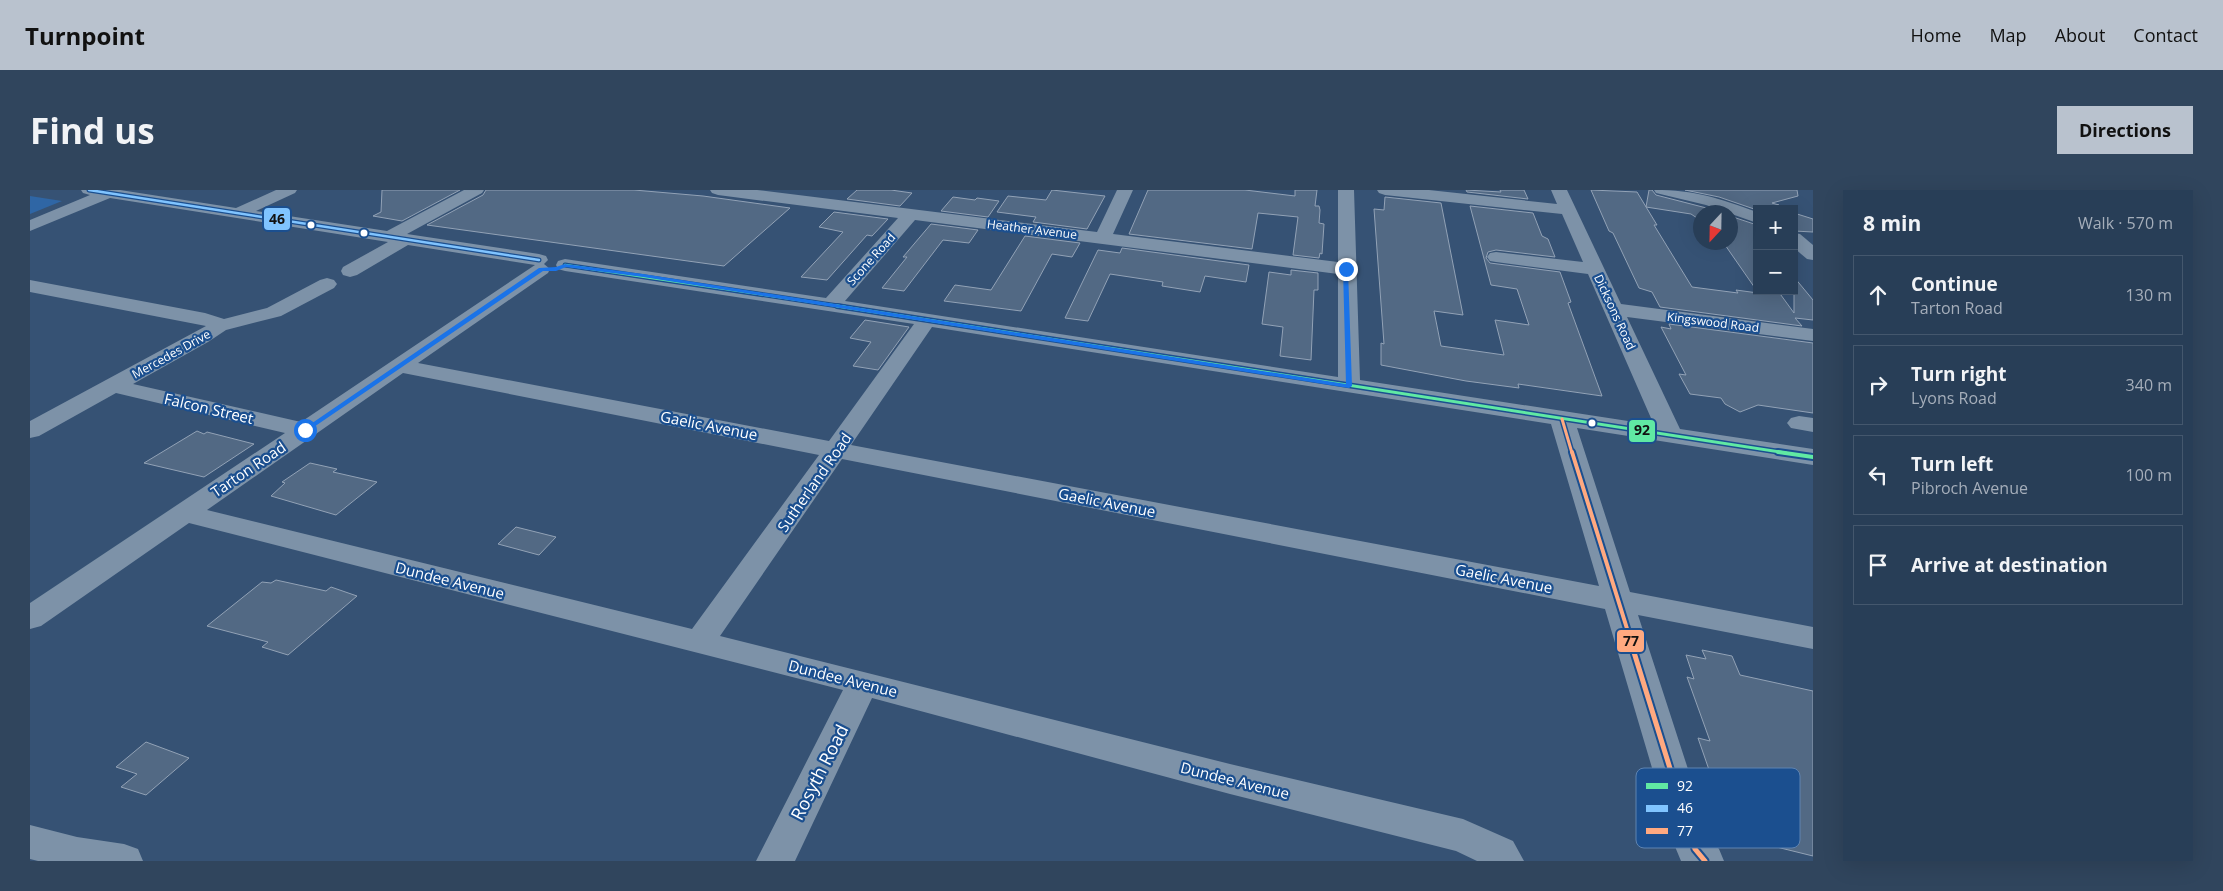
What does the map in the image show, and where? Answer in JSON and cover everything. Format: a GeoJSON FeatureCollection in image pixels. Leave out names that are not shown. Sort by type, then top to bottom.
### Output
{"type":"FeatureCollection","features":[{"type":"Feature","properties":{"kind":"street"},"geometry":{"type":"LineString","coordinates":[[89,190],[398,238],[556,269],[565,266],[831,305],[1813,457]]}},
{"type":"Feature","properties":{"kind":"street"},"geometry":{"type":"LineString","coordinates":[[238,213],[290,190]]}},
{"type":"Feature","properties":{"kind":"street"},"geometry":{"type":"LineString","coordinates":[[350,271],[398,238],[476,190]]}},
{"type":"Feature","properties":{"kind":"street","name":"Heather Avenue"},"geometry":{"type":"LineString","coordinates":[[718,190],[1346,269]]}},
{"type":"Feature","properties":{"kind":"street"},"geometry":{"type":"LineString","coordinates":[[1103,238],[1125,190]]}},
{"type":"Feature","properties":{"kind":"street"},"geometry":{"type":"LineString","coordinates":[[1346,190],[1349,386]]}},
{"type":"Feature","properties":{"kind":"street"},"geometry":{"type":"LineString","coordinates":[[1386,190],[1567,210]]}},
{"type":"Feature","properties":{"kind":"street","name":"Dicksons Road"},"geometry":{"type":"LineString","coordinates":[[1559,190],[1671,435]]}},
{"type":"Feature","properties":{"kind":"street"},"geometry":{"type":"LineString","coordinates":[[1662,190],[1710,201],[1753,217]]}},
{"type":"Feature","properties":{"kind":"street"},"geometry":{"type":"LineString","coordinates":[[30,226],[108,193]]}},
{"type":"Feature","properties":{"kind":"street","name":"Scone Road"},"geometry":{"type":"LineString","coordinates":[[831,305],[911,214]]}},
{"type":"Feature","properties":{"kind":"street"},"geometry":{"type":"LineString","coordinates":[[1798,242],[1813,255]]}},
{"type":"Feature","properties":{"kind":"street"},"geometry":{"type":"LineString","coordinates":[[1496,257],[1594,269]]}},
{"type":"Feature","properties":{"kind":"street","name":"Tarton Road"},"geometry":{"type":"LineString","coordinates":[[30,618],[400,366],[540,265]]}},
{"type":"Feature","properties":{"kind":"street"},"geometry":{"type":"LineString","coordinates":[[219,326],[274,312],[327,284]]}},
{"type":"Feature","properties":{"kind":"street","name":"Mercedes Drive"},"geometry":{"type":"LineString","coordinates":[[30,286],[205,319],[216,322],[219,326],[201,338],[30,431]]}},
{"type":"Feature","properties":{"kind":"street"},"geometry":{"type":"LineString","coordinates":[[30,307],[64,292]]}},
{"type":"Feature","properties":{"kind":"street","name":"Kingswood Road"},"geometry":{"type":"LineString","coordinates":[[1613,309],[1813,335]]}},
{"type":"Feature","properties":{"kind":"street","name":"Sutherland Road"},"geometry":{"type":"LineString","coordinates":[[699,642],[837,450],[927,320]]}},
{"type":"Feature","properties":{"kind":"street","name":"Gaelic Avenue"},"geometry":{"type":"LineString","coordinates":[[400,366],[1813,638]]}},
{"type":"Feature","properties":{"kind":"street","name":"Falcon Street"},"geometry":{"type":"LineString","coordinates":[[112,386],[305,430]]}},
{"type":"Feature","properties":{"kind":"street"},"geometry":{"type":"LineString","coordinates":[[1562,418],[1670,768]]}},
{"type":"Feature","properties":{"kind":"street","name":"Dundee Avenue"},"geometry":{"type":"LineString","coordinates":[[184,513],[863,683],[1230,779],[1463,836],[1502,857]]}},
{"type":"Feature","properties":{"kind":"street","name":"Rosyth Road"},"geometry":{"type":"LineString","coordinates":[[775,861],[863,683]]}},
{"type":"Feature","properties":{"kind":"street"},"geometry":{"type":"LineString","coordinates":[[30,842],[77,854],[124,861]]}},
{"type":"Feature","properties":{"kind":"street"},"geometry":{"type":"LineString","coordinates":[[1695,848],[1705,861]]}},
{"type":"Feature","properties":{"kind":"shaded area"},"geometry":{"type":"Polygon","coordinates":[[[30,196],[62,201],[30,214],[30,196]]]}},
{"type":"Feature","properties":{"kind":"building"},"geometry":{"type":"Polygon","coordinates":[[[382,190],[460,190],[402,221],[373,216],[381,212],[382,190]]]}},
{"type":"Feature","properties":{"kind":"building"},"geometry":{"type":"Polygon","coordinates":[[[486,190],[634,190],[703,196],[790,208],[724,266],[427,225],[483,195],[486,190]]]}},
{"type":"Feature","properties":{"kind":"building"},"geometry":{"type":"Polygon","coordinates":[[[857,190],[891,190],[912,193],[900,206],[847,199],[857,190]]]}},
{"type":"Feature","properties":{"kind":"building"},"geometry":{"type":"Polygon","coordinates":[[[1052,190],[1105,196],[1087,229],[1033,222],[1036,217],[997,212],[1008,196],[1046,200],[1052,190]]]}},
{"type":"Feature","properties":{"kind":"building"},"geometry":{"type":"Polygon","coordinates":[[[1148,190],[1245,190],[1295,196],[1295,190],[1317,190],[1315,206],[1319,206],[1320,210],[1319,223],[1324,224],[1322,254],[1320,253],[1319,258],[1293,255],[1298,217],[1258,213],[1252,249],[1129,234],[1148,190]]]}},
{"type":"Feature","properties":{"kind":"building"},"geometry":{"type":"Polygon","coordinates":[[[1466,190],[1501,192],[1500,190],[1524,190],[1528,199],[1467,192],[1466,190]]]}},
{"type":"Feature","properties":{"kind":"building"},"geometry":{"type":"Polygon","coordinates":[[[1591,190],[1637,192],[1657,225],[1654,225],[1692,287],[1738,293],[1736,290],[1753,292],[1753,295],[1781,295],[1794,313],[1794,295],[1798,295],[1798,282],[1813,300],[1813,320],[1795,318],[1802,326],[1660,307],[1652,292],[1639,288],[1613,233],[1609,231],[1591,190]]]}},
{"type":"Feature","properties":{"kind":"building"},"geometry":{"type":"Polygon","coordinates":[[[1649,190],[1652,190],[1656,195],[1695,205],[1693,205],[1693,215],[1646,207],[1649,190]]]}},
{"type":"Feature","properties":{"kind":"building"},"geometry":{"type":"Polygon","coordinates":[[[1685,190],[1797,190],[1798,196],[1772,203],[1779,205],[1753,205],[1753,209],[1719,197],[1685,190]]]}},
{"type":"Feature","properties":{"kind":"building"},"geometry":{"type":"Polygon","coordinates":[[[953,197],[999,201],[988,217],[941,211],[953,197]]]}},
{"type":"Feature","properties":{"kind":"building"},"geometry":{"type":"Polygon","coordinates":[[[1385,197],[1441,203],[1463,315],[1434,311],[1441,346],[1504,355],[1495,320],[1529,325],[1517,289],[1491,285],[1470,206],[1533,213],[1542,236],[1548,239],[1555,257],[1496,250],[1488,252],[1486,258],[1490,263],[1560,272],[1571,302],[1568,303],[1602,396],[1518,384],[1519,388],[1466,381],[1381,365],[1381,343],[1384,344],[1374,209],[1384,210],[1385,197]]]}},
{"type":"Feature","properties":{"kind":"building"},"geometry":{"type":"Polygon","coordinates":[[[834,212],[888,219],[872,236],[867,235],[827,280],[801,277],[843,232],[819,227],[834,212]]]}},
{"type":"Feature","properties":{"kind":"building"},"geometry":{"type":"Polygon","coordinates":[[[1798,214],[1813,219],[1813,232],[1798,231],[1798,214]]]}},
{"type":"Feature","properties":{"kind":"building"},"geometry":{"type":"Polygon","coordinates":[[[1738,219],[1753,224],[1753,285],[1729,250],[1738,250],[1738,219]]]}},
{"type":"Feature","properties":{"kind":"building"},"geometry":{"type":"Polygon","coordinates":[[[931,224],[978,230],[969,243],[943,240],[904,291],[882,288],[907,257],[903,257],[931,224]]]}},
{"type":"Feature","properties":{"kind":"building"},"geometry":{"type":"Polygon","coordinates":[[[1025,236],[1080,243],[1072,257],[1052,254],[1021,311],[944,301],[955,285],[991,290],[1025,236]]]}},
{"type":"Feature","properties":{"kind":"building"},"geometry":{"type":"Polygon","coordinates":[[[1122,248],[1249,265],[1246,282],[1205,276],[1200,292],[1162,286],[1163,282],[1110,274],[1088,321],[1065,318],[1098,250],[1120,253],[1122,248]]]}},
{"type":"Feature","properties":{"kind":"building"},"geometry":{"type":"Polygon","coordinates":[[[1291,270],[1318,273],[1318,290],[1314,290],[1311,360],[1280,356],[1283,327],[1262,324],[1269,272],[1291,275],[1291,270]]]}},
{"type":"Feature","properties":{"kind":"building"},"geometry":{"type":"Polygon","coordinates":[[[865,320],[909,327],[878,370],[853,366],[871,342],[850,338],[865,320]]]}},
{"type":"Feature","properties":{"kind":"building"},"geometry":{"type":"Polygon","coordinates":[[[1669,324],[1813,343],[1813,413],[1758,405],[1740,412],[1725,404],[1721,398],[1690,394],[1679,374],[1686,375],[1661,327],[1671,329],[1669,324]]]}},
{"type":"Feature","properties":{"kind":"building"},"geometry":{"type":"Polygon","coordinates":[[[197,431],[254,444],[204,477],[144,463],[197,431]]]}},
{"type":"Feature","properties":{"kind":"building"},"geometry":{"type":"Polygon","coordinates":[[[310,463],[337,469],[333,472],[377,482],[336,515],[271,496],[285,483],[282,482],[310,463]]]}},
{"type":"Feature","properties":{"kind":"building"},"geometry":{"type":"Polygon","coordinates":[[[516,527],[556,537],[539,555],[498,544],[516,527]]]}},
{"type":"Feature","properties":{"kind":"building"},"geometry":{"type":"Polygon","coordinates":[[[276,580],[326,591],[331,587],[357,596],[288,655],[262,647],[268,642],[207,626],[262,582],[271,583],[276,580]]]}},
{"type":"Feature","properties":{"kind":"building"},"geometry":{"type":"Polygon","coordinates":[[[1702,650],[1732,656],[1740,675],[1813,691],[1813,856],[1781,848],[1800,848],[1800,768],[1708,768],[1698,738],[1710,741],[1687,677],[1694,679],[1686,655],[1706,659],[1702,650]]]}},
{"type":"Feature","properties":{"kind":"building"},"geometry":{"type":"Polygon","coordinates":[[[146,742],[189,758],[146,795],[121,787],[137,774],[116,767],[146,742]]]}},
{"type":"Feature","properties":{"kind":"transit line","name":"46"},"geometry":{"type":"LineString","coordinates":[[89,190],[539,260]]}},
{"type":"Feature","properties":{"kind":"transit line","name":"92"},"geometry":{"type":"LineString","coordinates":[[565,265],[1813,457]]}},
{"type":"Feature","properties":{"kind":"transit line","name":"77"},"geometry":{"type":"LineString","coordinates":[[1562,419],[1670,768]]}},
{"type":"Feature","properties":{"kind":"transit line","name":"77"},"geometry":{"type":"LineString","coordinates":[[1695,848],[1705,861]]}},
{"type":"Feature","properties":{"kind":"route"},"geometry":{"type":"LineString","coordinates":[[305,430],[541,269],[551,270],[565,266],[643,276],[1349,386],[1346,269]]}}]}
